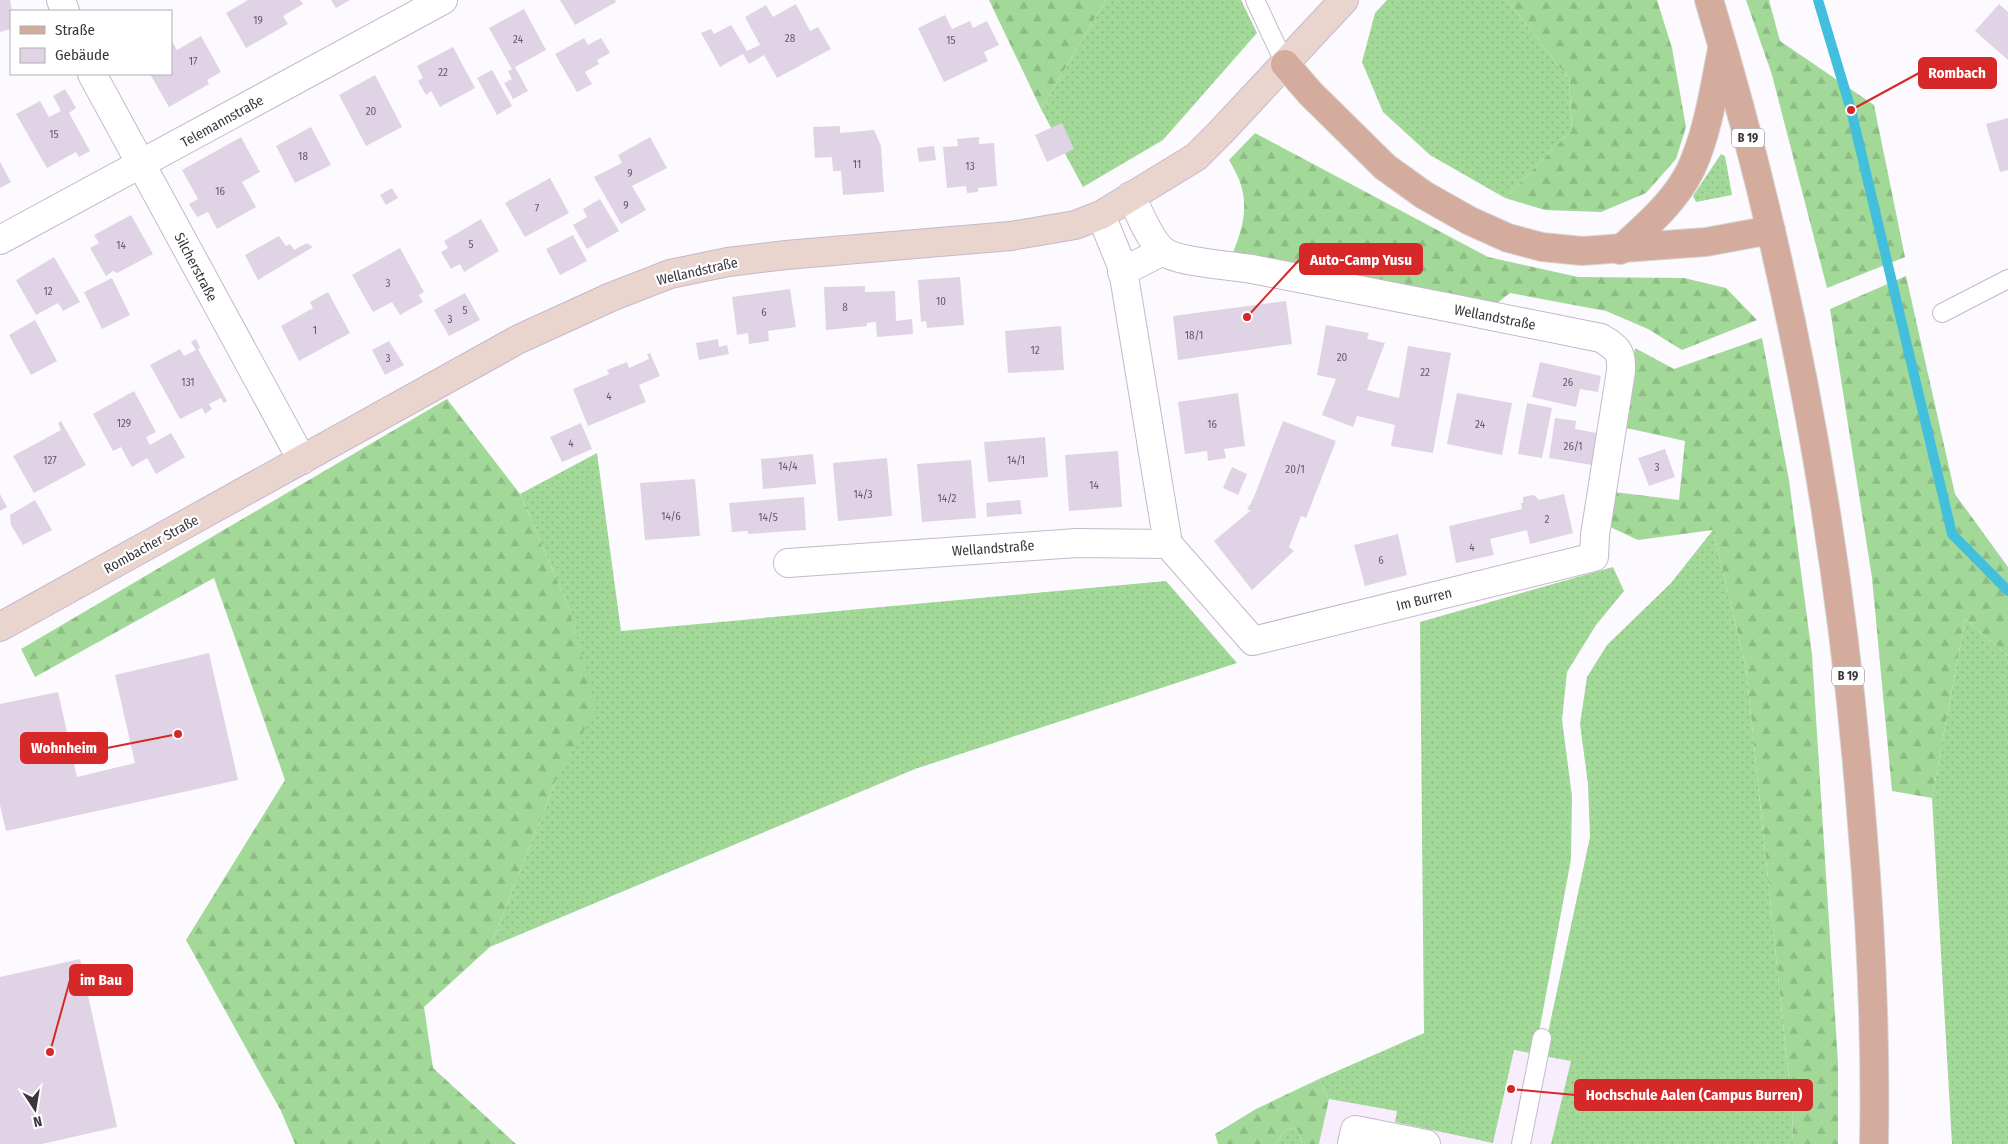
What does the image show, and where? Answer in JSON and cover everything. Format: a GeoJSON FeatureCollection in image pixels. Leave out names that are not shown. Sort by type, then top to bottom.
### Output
{"type":"FeatureCollection","features":[{"type":"Feature","properties":{"kind":"main road","name":"Wellandstraße"},"geometry":{"type":"LineString","coordinates":[[302,460],[519,339],[611,296],[670,274],[728,262],[786,255],[1011,236],[1075,225],[1101,215],[1196,157],[1344,0]]}},
{"type":"Feature","properties":{"kind":"main road","name":"B 19"},"geometry":{"type":"LineString","coordinates":[[1709,0],[1723,46],[1771,230],[1795,337],[1824,498],[1840,607],[1854,722],[1868,905],[1873,1015],[1874,1144]]}},
{"type":"Feature","properties":{"kind":"main road"},"geometry":{"type":"LineString","coordinates":[[1620,250],[1668,204],[1691,169],[1708,114],[1723,46]]}},
{"type":"Feature","properties":{"kind":"main road"},"geometry":{"type":"LineString","coordinates":[[1285,64],[1310,93],[1385,167],[1424,195],[1470,221],[1508,238],[1542,247],[1582,251],[1620,250],[1706,242],[1771,230]]}},
{"type":"Feature","properties":{"kind":"main road","name":"Rombacher Straße"},"geometry":{"type":"LineString","coordinates":[[0,627],[302,460]]}},
{"type":"Feature","properties":{"kind":"street","name":"Telemannstraße"},"geometry":{"type":"LineString","coordinates":[[0,240],[443,0]]}},
{"type":"Feature","properties":{"kind":"street","name":"Silcherstraße"},"geometry":{"type":"LineString","coordinates":[[93,75],[302,460]]}},
{"type":"Feature","properties":{"kind":"street"},"geometry":{"type":"LineString","coordinates":[[1122,272],[1163,251],[1153,239],[1131,196]]}},
{"type":"Feature","properties":{"kind":"street"},"geometry":{"type":"LineString","coordinates":[[1101,215],[1122,272],[1168,544]]}},
{"type":"Feature","properties":{"kind":"street","name":"Wellandstraße"},"geometry":{"type":"LineString","coordinates":[[1163,251],[1181,260],[1228,265],[1601,338],[1616,348],[1622,358],[1621,371],[1594,557]]}},
{"type":"Feature","properties":{"kind":"street","name":"Wellandstraße"},"geometry":{"type":"LineString","coordinates":[[788,563],[1077,543],[1168,544]]}},
{"type":"Feature","properties":{"kind":"street","name":"Im Burren"},"geometry":{"type":"LineString","coordinates":[[1168,544],[1253,641],[1594,557]]}},
{"type":"Feature","properties":{"kind":"street"},"geometry":{"type":"LineString","coordinates":[[1354,1137],[1426,1144]]}},
{"type":"Feature","properties":{"kind":"lane"},"geometry":{"type":"LineString","coordinates":[[1255,0],[1285,64]]}},
{"type":"Feature","properties":{"kind":"lane"},"geometry":{"type":"LineString","coordinates":[[1942,313],[2008,279]]}},
{"type":"Feature","properties":{"kind":"lane"},"geometry":{"type":"LineString","coordinates":[[1521,1144],[1542,1038]]}},
{"type":"Feature","properties":{"kind":"shaded area"},"geometry":{"type":"Polygon","coordinates":[[[1424,1034],[1571,1061],[1793,1144],[1319,1144],[1329,1099],[1319,1079],[1424,1034]]]}},
{"type":"Feature","properties":{"kind":"green space"},"geometry":{"type":"Polygon","coordinates":[[[989,0],[1106,0],[1041,109],[989,0]]]}},
{"type":"Feature","properties":{"kind":"green space"},"geometry":{"type":"Polygon","coordinates":[[[1106,0],[1241,0],[1257,33],[1163,140],[1083,187],[1041,109],[1106,0]]]}},
{"type":"Feature","properties":{"kind":"green space"},"geometry":{"type":"Polygon","coordinates":[[[1387,0],[1507,0],[1569,79],[1572,130],[1505,198],[1430,155],[1383,112],[1362,62],[1375,13],[1387,0]]]}},
{"type":"Feature","properties":{"kind":"green space"},"geometry":{"type":"Polygon","coordinates":[[[1507,0],[1657,0],[1672,48],[1686,127],[1676,159],[1646,193],[1601,212],[1545,210],[1505,198],[1572,130],[1569,79],[1507,0]]]}},
{"type":"Feature","properties":{"kind":"green space"},"geometry":{"type":"Polygon","coordinates":[[[1746,0],[1769,0],[1780,41],[1874,105],[1905,257],[1827,288],[1772,75],[1746,0]]]}},
{"type":"Feature","properties":{"kind":"green space"},"geometry":{"type":"Polygon","coordinates":[[[1255,133],[1488,257],[1578,277],[1684,278],[1726,288],[1757,320],[1682,350],[1648,329],[1606,311],[1510,293],[1483,314],[1228,265],[1241,228],[1244,209],[1241,185],[1229,160],[1255,133]]]}},
{"type":"Feature","properties":{"kind":"green space"},"geometry":{"type":"Polygon","coordinates":[[[1721,154],[1725,156],[1732,195],[1696,202],[1693,196],[1721,154]]]}},
{"type":"Feature","properties":{"kind":"green space"},"geometry":{"type":"Polygon","coordinates":[[[1906,276],[1955,494],[2008,567],[2008,656],[1965,619],[1932,798],[1892,791],[1872,578],[1830,309],[1906,276]]]}},
{"type":"Feature","properties":{"kind":"green space"},"geometry":{"type":"Polygon","coordinates":[[[1762,338],[1789,480],[1812,655],[1838,1063],[1838,1144],[1793,1144],[1792,1110],[1746,668],[1713,530],[1638,540],[1608,526],[1614,492],[1679,500],[1685,441],[1622,427],[1635,348],[1674,369],[1762,338]]]}},
{"type":"Feature","properties":{"kind":"green space"},"geometry":{"type":"Polygon","coordinates":[[[447,399],[520,494],[569,608],[596,709],[555,782],[490,947],[424,1007],[433,1068],[516,1144],[295,1144],[281,1111],[186,940],[285,780],[214,578],[35,677],[21,649],[447,399]]]}},
{"type":"Feature","properties":{"kind":"green space"},"geometry":{"type":"Polygon","coordinates":[[[597,453],[621,631],[1166,581],[1237,663],[915,769],[490,947],[555,782],[595,709],[569,608],[520,494],[597,453]]]}},
{"type":"Feature","properties":{"kind":"green space"},"geometry":{"type":"Polygon","coordinates":[[[1713,530],[1746,668],[1792,1110],[1793,1144],[1551,1144],[1571,1061],[1543,1056],[1590,837],[1588,784],[1580,724],[1587,677],[1607,645],[1671,583],[1713,530]]]}},
{"type":"Feature","properties":{"kind":"green space"},"geometry":{"type":"Polygon","coordinates":[[[1613,567],[1624,591],[1596,625],[1567,672],[1562,720],[1572,796],[1571,859],[1535,1054],[1514,1050],[1493,1143],[1395,1122],[1397,1111],[1329,1099],[1319,1079],[1424,1033],[1420,622],[1613,567]]]}},
{"type":"Feature","properties":{"kind":"green space"},"geometry":{"type":"Polygon","coordinates":[[[1965,619],[2008,656],[2008,1144],[1952,1144],[1932,798],[1965,619]]]}},
{"type":"Feature","properties":{"kind":"green space"},"geometry":{"type":"Polygon","coordinates":[[[1319,1079],[1329,1099],[1319,1144],[1302,1144],[1298,1130],[1292,1128],[1286,1130],[1275,1144],[1218,1144],[1215,1134],[1256,1109],[1319,1079]]]}},
{"type":"Feature","properties":{"kind":"green space"},"geometry":{"type":"Polygon","coordinates":[[[1292,1128],[1298,1130],[1302,1144],[1275,1144],[1286,1130],[1292,1128]]]}},
{"type":"Feature","properties":{"kind":"building"},"geometry":{"type":"Polygon","coordinates":[[[0,0],[10,0],[12,10],[10,10],[10,29],[0,32],[0,0]]]}},
{"type":"Feature","properties":{"kind":"building"},"geometry":{"type":"Polygon","coordinates":[[[248,0],[300,0],[303,4],[283,16],[288,24],[246,48],[226,13],[248,0]]]}},
{"type":"Feature","properties":{"kind":"building"},"geometry":{"type":"Polygon","coordinates":[[[331,0],[350,0],[336,8],[331,0]]]}},
{"type":"Feature","properties":{"kind":"building"},"geometry":{"type":"Polygon","coordinates":[[[560,0],[615,0],[616,2],[575,25],[560,0]]]}},
{"type":"Feature","properties":{"kind":"building"},"geometry":{"type":"Polygon","coordinates":[[[796,4],[810,31],[818,27],[831,49],[777,78],[764,55],[749,64],[743,54],[720,67],[701,33],[711,29],[714,34],[731,25],[747,51],[760,45],[745,17],[766,5],[773,17],[796,4]]]}},
{"type":"Feature","properties":{"kind":"building"},"geometry":{"type":"Polygon","coordinates":[[[1999,4],[2008,12],[2008,60],[1975,31],[1999,4]]]}},
{"type":"Feature","properties":{"kind":"building"},"geometry":{"type":"Polygon","coordinates":[[[524,9],[546,50],[515,67],[528,91],[513,99],[504,83],[512,79],[508,71],[512,69],[489,28],[524,9]]]}},
{"type":"Feature","properties":{"kind":"building"},"geometry":{"type":"Polygon","coordinates":[[[945,15],[952,29],[970,21],[973,28],[987,21],[999,45],[984,52],[988,61],[944,82],[918,28],[945,15]]]}},
{"type":"Feature","properties":{"kind":"building"},"geometry":{"type":"Polygon","coordinates":[[[201,36],[221,72],[207,80],[209,84],[169,107],[151,75],[172,75],[172,42],[177,50],[201,36]]]}},
{"type":"Feature","properties":{"kind":"building"},"geometry":{"type":"Polygon","coordinates":[[[584,38],[588,45],[601,38],[610,53],[597,60],[599,64],[585,72],[592,84],[577,92],[555,54],[584,38]]]}},
{"type":"Feature","properties":{"kind":"building"},"geometry":{"type":"Polygon","coordinates":[[[453,47],[475,88],[440,107],[431,91],[426,95],[418,81],[423,78],[417,66],[453,47]]]}},
{"type":"Feature","properties":{"kind":"building"},"geometry":{"type":"Polygon","coordinates":[[[492,70],[512,106],[497,115],[477,78],[492,70]]]}},
{"type":"Feature","properties":{"kind":"building"},"geometry":{"type":"Polygon","coordinates":[[[375,75],[402,127],[366,146],[339,95],[375,75]]]}},
{"type":"Feature","properties":{"kind":"building"},"geometry":{"type":"Polygon","coordinates":[[[65,89],[76,108],[69,113],[90,151],[79,157],[76,152],[47,168],[16,114],[40,101],[49,117],[61,111],[53,96],[65,89]]]}},
{"type":"Feature","properties":{"kind":"building"},"geometry":{"type":"Polygon","coordinates":[[[2008,118],[2008,170],[2000,172],[1986,124],[2008,118]]]}},
{"type":"Feature","properties":{"kind":"building"},"geometry":{"type":"Polygon","coordinates":[[[1062,123],[1074,149],[1047,162],[1035,135],[1062,123]]]}},
{"type":"Feature","properties":{"kind":"building"},"geometry":{"type":"Polygon","coordinates":[[[840,126],[840,133],[874,130],[881,146],[884,192],[843,195],[841,171],[833,171],[832,157],[815,158],[813,127],[840,126]]]}},
{"type":"Feature","properties":{"kind":"building"},"geometry":{"type":"Polygon","coordinates":[[[311,127],[331,165],[295,183],[276,146],[311,127]]]}},
{"type":"Feature","properties":{"kind":"building"},"geometry":{"type":"Polygon","coordinates":[[[241,137],[260,172],[242,182],[256,207],[217,229],[208,212],[197,217],[189,204],[198,199],[182,170],[241,137]]]}},
{"type":"Feature","properties":{"kind":"building"},"geometry":{"type":"Polygon","coordinates":[[[650,137],[667,168],[632,186],[646,210],[621,224],[594,177],[622,163],[618,155],[650,137]]]}},
{"type":"Feature","properties":{"kind":"building"},"geometry":{"type":"Polygon","coordinates":[[[979,137],[979,144],[994,143],[997,186],[978,188],[978,192],[967,193],[966,186],[947,188],[943,147],[958,146],[957,139],[979,137]]]}},
{"type":"Feature","properties":{"kind":"building"},"geometry":{"type":"Polygon","coordinates":[[[934,146],[936,160],[919,162],[917,148],[934,146]]]}},
{"type":"Feature","properties":{"kind":"building"},"geometry":{"type":"Polygon","coordinates":[[[0,162],[11,182],[0,188],[0,162]]]}},
{"type":"Feature","properties":{"kind":"building"},"geometry":{"type":"Polygon","coordinates":[[[550,178],[569,213],[525,237],[505,203],[550,178]]]}},
{"type":"Feature","properties":{"kind":"building"},"geometry":{"type":"Polygon","coordinates":[[[392,188],[398,198],[386,205],[380,195],[392,188]]]}},
{"type":"Feature","properties":{"kind":"building"},"geometry":{"type":"Polygon","coordinates":[[[600,199],[619,231],[587,249],[573,225],[587,217],[583,209],[600,199]]]}},
{"type":"Feature","properties":{"kind":"building"},"geometry":{"type":"Polygon","coordinates":[[[131,215],[153,254],[117,273],[113,271],[106,276],[90,248],[99,243],[94,235],[131,215]]]}},
{"type":"Feature","properties":{"kind":"building"},"geometry":{"type":"Polygon","coordinates":[[[481,219],[499,251],[464,272],[460,264],[451,269],[441,252],[448,248],[444,241],[481,219]]]}},
{"type":"Feature","properties":{"kind":"building"},"geometry":{"type":"Polygon","coordinates":[[[573,235],[587,261],[560,275],[546,249],[573,235]]]}},
{"type":"Feature","properties":{"kind":"building"},"geometry":{"type":"Polygon","coordinates":[[[279,236],[286,246],[290,244],[294,250],[307,243],[313,247],[258,280],[245,255],[279,236]]]}},
{"type":"Feature","properties":{"kind":"building"},"geometry":{"type":"Polygon","coordinates":[[[400,248],[424,292],[419,295],[423,302],[400,315],[392,302],[373,312],[352,275],[400,248]]]}},
{"type":"Feature","properties":{"kind":"building"},"geometry":{"type":"Polygon","coordinates":[[[54,257],[80,302],[63,311],[58,303],[36,315],[16,280],[54,257]]]}},
{"type":"Feature","properties":{"kind":"building"},"geometry":{"type":"Polygon","coordinates":[[[960,277],[964,325],[927,328],[926,321],[921,322],[918,280],[960,277]]]}},
{"type":"Feature","properties":{"kind":"building"},"geometry":{"type":"Polygon","coordinates":[[[112,278],[130,315],[102,329],[84,292],[112,278]]]}},
{"type":"Feature","properties":{"kind":"building"},"geometry":{"type":"Polygon","coordinates":[[[865,286],[865,292],[895,291],[896,321],[912,319],[913,334],[877,337],[876,322],[867,323],[867,326],[826,330],[824,287],[865,286]]]}},
{"type":"Feature","properties":{"kind":"building"},"geometry":{"type":"Polygon","coordinates":[[[790,289],[796,327],[768,331],[769,341],[749,344],[748,333],[737,335],[732,297],[790,289]]]}},
{"type":"Feature","properties":{"kind":"building"},"geometry":{"type":"Polygon","coordinates":[[[328,292],[350,333],[299,361],[281,326],[313,308],[310,302],[328,292]]]}},
{"type":"Feature","properties":{"kind":"building"},"geometry":{"type":"Polygon","coordinates":[[[465,293],[480,320],[449,336],[434,310],[465,293]]]}},
{"type":"Feature","properties":{"kind":"building"},"geometry":{"type":"Polygon","coordinates":[[[1286,301],[1292,344],[1178,360],[1173,316],[1286,301]]]}},
{"type":"Feature","properties":{"kind":"building"},"geometry":{"type":"Polygon","coordinates":[[[35,320],[57,361],[31,375],[9,335],[35,320]]]}},
{"type":"Feature","properties":{"kind":"building"},"geometry":{"type":"Polygon","coordinates":[[[1326,325],[1369,333],[1367,339],[1385,343],[1367,390],[1399,398],[1408,346],[1451,353],[1433,453],[1391,446],[1395,425],[1357,416],[1353,427],[1322,415],[1336,379],[1317,375],[1326,325]]]}},
{"type":"Feature","properties":{"kind":"building"},"geometry":{"type":"Polygon","coordinates":[[[1061,326],[1064,370],[1008,373],[1005,331],[1061,326]]]}},
{"type":"Feature","properties":{"kind":"building"},"geometry":{"type":"Polygon","coordinates":[[[196,339],[200,348],[198,349],[227,401],[224,403],[221,398],[209,404],[212,409],[205,414],[202,408],[180,419],[150,365],[180,349],[184,356],[196,350],[191,342],[196,339]]]}},
{"type":"Feature","properties":{"kind":"building"},"geometry":{"type":"Polygon","coordinates":[[[718,339],[719,347],[727,345],[729,354],[699,360],[696,343],[718,339]]]}},
{"type":"Feature","properties":{"kind":"building"},"geometry":{"type":"Polygon","coordinates":[[[389,341],[404,365],[385,375],[372,350],[389,341]]]}},
{"type":"Feature","properties":{"kind":"building"},"geometry":{"type":"Polygon","coordinates":[[[650,353],[660,376],[639,385],[646,402],[588,426],[573,389],[609,374],[607,370],[627,362],[629,368],[649,359],[647,354],[650,353]]]}},
{"type":"Feature","properties":{"kind":"building"},"geometry":{"type":"Polygon","coordinates":[[[1540,362],[1601,376],[1598,392],[1580,389],[1576,407],[1532,397],[1540,362]]]}},
{"type":"Feature","properties":{"kind":"building"},"geometry":{"type":"Polygon","coordinates":[[[134,391],[156,432],[146,437],[150,445],[171,433],[185,457],[156,474],[147,458],[132,467],[121,447],[113,451],[93,414],[134,391]]]}},
{"type":"Feature","properties":{"kind":"building"},"geometry":{"type":"Polygon","coordinates":[[[1238,393],[1245,446],[1224,449],[1226,458],[1208,461],[1207,451],[1185,454],[1178,402],[1238,393]]]}},
{"type":"Feature","properties":{"kind":"building"},"geometry":{"type":"Polygon","coordinates":[[[1457,393],[1512,403],[1502,455],[1447,444],[1457,393]]]}},
{"type":"Feature","properties":{"kind":"building"},"geometry":{"type":"Polygon","coordinates":[[[1527,403],[1552,408],[1542,458],[1518,454],[1527,403]]]}},
{"type":"Feature","properties":{"kind":"building"},"geometry":{"type":"Polygon","coordinates":[[[1555,418],[1576,421],[1575,429],[1597,433],[1592,465],[1549,458],[1555,418]]]}},
{"type":"Feature","properties":{"kind":"building"},"geometry":{"type":"Polygon","coordinates":[[[61,421],[86,465],[34,493],[13,456],[61,430],[58,423],[61,421]]]}},
{"type":"Feature","properties":{"kind":"building"},"geometry":{"type":"Polygon","coordinates":[[[1283,421],[1336,441],[1306,518],[1301,516],[1289,547],[1294,551],[1252,590],[1214,541],[1251,510],[1247,510],[1254,497],[1283,421]]]}},
{"type":"Feature","properties":{"kind":"building"},"geometry":{"type":"Polygon","coordinates":[[[581,423],[592,449],[562,462],[550,437],[581,423]]]}},
{"type":"Feature","properties":{"kind":"building"},"geometry":{"type":"Polygon","coordinates":[[[1045,437],[1048,477],[988,482],[984,442],[1045,437]]]}},
{"type":"Feature","properties":{"kind":"building"},"geometry":{"type":"Polygon","coordinates":[[[1665,449],[1675,477],[1649,486],[1638,458],[1665,449]]]}},
{"type":"Feature","properties":{"kind":"building"},"geometry":{"type":"Polygon","coordinates":[[[1118,451],[1122,507],[1069,511],[1065,455],[1118,451]]]}},
{"type":"Feature","properties":{"kind":"building"},"geometry":{"type":"Polygon","coordinates":[[[813,454],[816,484],[763,489],[761,459],[813,454]]]}},
{"type":"Feature","properties":{"kind":"building"},"geometry":{"type":"Polygon","coordinates":[[[887,458],[892,516],[838,521],[833,463],[887,458]]]}},
{"type":"Feature","properties":{"kind":"building"},"geometry":{"type":"Polygon","coordinates":[[[971,460],[976,518],[922,522],[917,464],[971,460]]]}},
{"type":"Feature","properties":{"kind":"building"},"geometry":{"type":"Polygon","coordinates":[[[1232,467],[1247,474],[1238,495],[1223,488],[1232,467]]]}},
{"type":"Feature","properties":{"kind":"building"},"geometry":{"type":"Polygon","coordinates":[[[695,479],[700,536],[645,540],[640,483],[695,479]]]}},
{"type":"Feature","properties":{"kind":"building"},"geometry":{"type":"Polygon","coordinates":[[[0,494],[7,507],[0,511],[0,494]]]}},
{"type":"Feature","properties":{"kind":"building"},"geometry":{"type":"Polygon","coordinates":[[[1564,494],[1573,533],[1530,544],[1527,530],[1490,539],[1494,555],[1456,563],[1449,526],[1522,509],[1523,497],[1534,495],[1539,500],[1564,494]]]}},
{"type":"Feature","properties":{"kind":"building"},"geometry":{"type":"Polygon","coordinates":[[[804,497],[806,530],[748,534],[748,531],[732,532],[729,503],[804,497]]]}},
{"type":"Feature","properties":{"kind":"building"},"geometry":{"type":"Polygon","coordinates":[[[35,500],[52,530],[23,545],[11,525],[10,515],[35,500]]]}},
{"type":"Feature","properties":{"kind":"building"},"geometry":{"type":"Polygon","coordinates":[[[1020,500],[1022,514],[987,517],[986,503],[1020,500]]]}},
{"type":"Feature","properties":{"kind":"building"},"geometry":{"type":"Polygon","coordinates":[[[1398,534],[1407,575],[1365,586],[1354,545],[1398,534]]]}},
{"type":"Feature","properties":{"kind":"building"},"geometry":{"type":"Polygon","coordinates":[[[209,653],[238,780],[6,831],[0,805],[0,704],[58,692],[77,777],[135,763],[115,675],[209,653]]]}},
{"type":"Feature","properties":{"kind":"building"},"geometry":{"type":"Polygon","coordinates":[[[80,959],[117,1127],[42,1144],[0,1144],[0,977],[80,959]]]}},
{"type":"Feature","properties":{"kind":"waterway"},"geometry":{"type":"LineString","coordinates":[[1818,0],[1851,110],[1952,534],[2008,591]]}},
{"type":"Feature","properties":{"kind":"place","name":"Rombach"},"geometry":{"type":"Point","coordinates":[1851,110]}},
{"type":"Feature","properties":{"kind":"place","name":"Auto-Camp Yusu"},"geometry":{"type":"Point","coordinates":[1247,317]}},
{"type":"Feature","properties":{"kind":"place","name":"Wohnheim"},"geometry":{"type":"Point","coordinates":[178,734]}},
{"type":"Feature","properties":{"kind":"place","name":"im Bau"},"geometry":{"type":"Point","coordinates":[50,1052]}},
{"type":"Feature","properties":{"kind":"place","name":"Hochschule Aalen (Campus Burren)"},"geometry":{"type":"Point","coordinates":[1511,1089]}}]}
